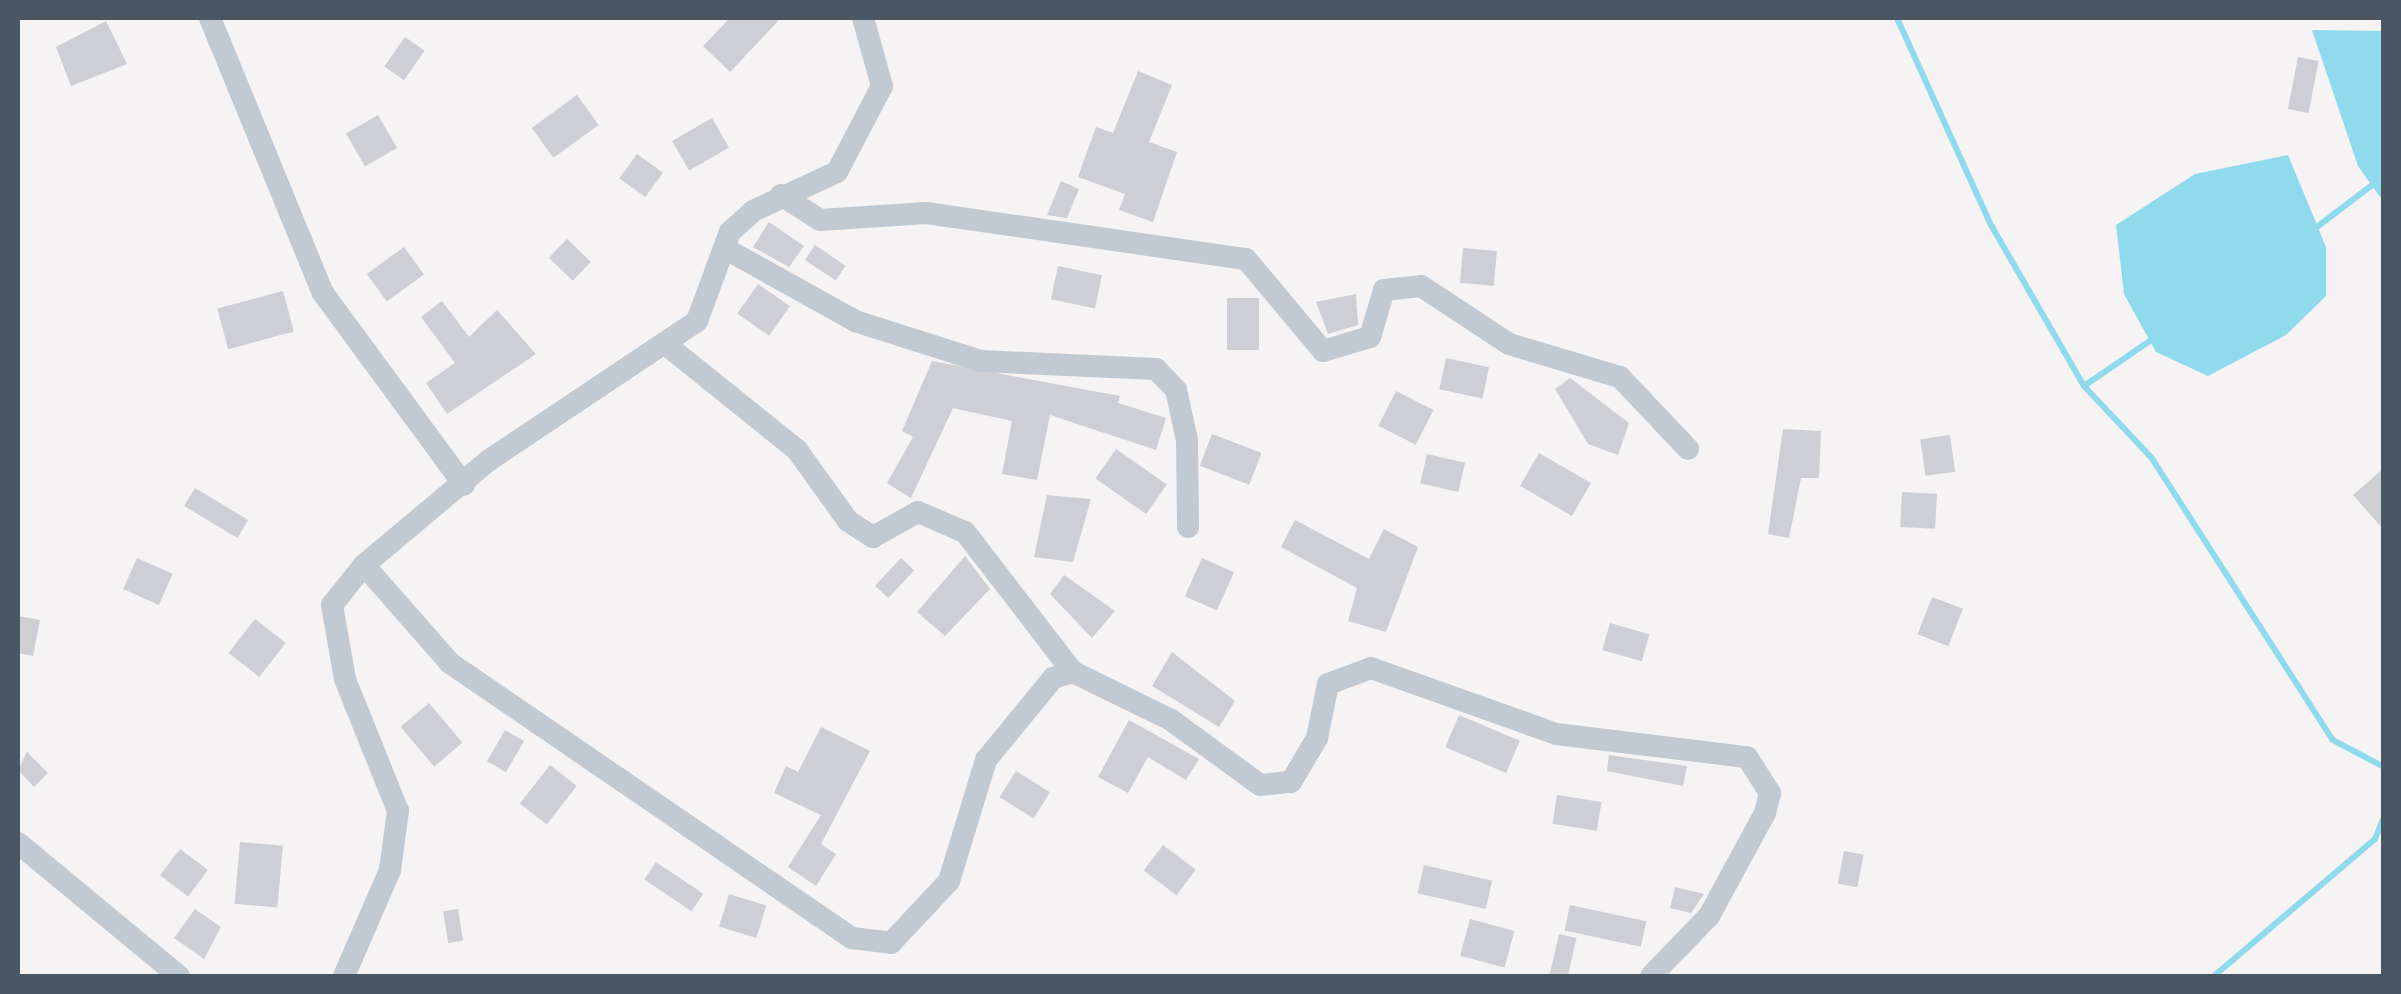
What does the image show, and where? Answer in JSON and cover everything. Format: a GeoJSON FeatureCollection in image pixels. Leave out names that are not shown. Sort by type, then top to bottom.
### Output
{"type":"FeatureCollection","features":[{"type":"Feature","properties":{"kind":"street"},"geometry":{"type":"LineString","coordinates":[[210,18],[323,293],[464,485]]}},
{"type":"Feature","properties":{"kind":"street"},"geometry":{"type":"LineString","coordinates":[[344,976],[390,870],[398,811],[345,679],[332,605],[364,564],[464,485],[698,321],[724,248],[741,222],[781,194],[837,172],[865,127],[882,86],[862,18]]}},
{"type":"Feature","properties":{"kind":"street"},"geometry":{"type":"LineString","coordinates":[[781,194],[820,220],[943,214],[1246,259],[1322,351],[1370,337],[1384,290],[1421,286],[1509,344],[1620,377],[1688,450]]}},
{"type":"Feature","properties":{"kind":"street"},"geometry":{"type":"LineString","coordinates":[[724,248],[855,321],[980,360],[1156,369],[1176,390],[1187,440],[1188,526]]}},
{"type":"Feature","properties":{"kind":"street"},"geometry":{"type":"LineString","coordinates":[[664,343],[797,450],[848,521],[873,537],[918,512],[966,532],[1073,672],[1170,720],[1260,784],[1290,782],[1317,738],[1328,684],[1370,668],[1556,734],[1747,757],[1770,793],[1765,813],[1708,916],[1651,976]]}},
{"type":"Feature","properties":{"kind":"street"},"geometry":{"type":"LineString","coordinates":[[364,564],[450,663],[852,938],[891,943],[950,882],[986,760],[1053,678],[1073,672]]}},
{"type":"Feature","properties":{"kind":"street"},"geometry":{"type":"LineString","coordinates":[[18,843],[179,976]]}},
{"type":"Feature","properties":{"kind":"water"},"geometry":{"type":"Polygon","coordinates":[[[2312,30],[2383,31],[2383,201],[2358,166],[2312,30]]]}},
{"type":"Feature","properties":{"kind":"water"},"geometry":{"type":"Polygon","coordinates":[[[2288,155],[2326,247],[2326,296],[2286,335],[2208,376],[2156,352],[2124,294],[2116,225],[2195,174],[2288,155]]]}},
{"type":"Feature","properties":{"kind":"building"},"geometry":{"type":"Polygon","coordinates":[[[730,18],[781,18],[730,72],[703,46],[730,18]]]}},
{"type":"Feature","properties":{"kind":"building"},"geometry":{"type":"Polygon","coordinates":[[[106,21],[127,64],[71,86],[56,47],[106,21]]]}},
{"type":"Feature","properties":{"kind":"building"},"geometry":{"type":"Polygon","coordinates":[[[405,37],[425,51],[404,80],[384,66],[405,37]]]}},
{"type":"Feature","properties":{"kind":"building"},"geometry":{"type":"Polygon","coordinates":[[[2298,57],[2319,61],[2309,113],[2288,109],[2298,57]]]}},
{"type":"Feature","properties":{"kind":"building"},"geometry":{"type":"Polygon","coordinates":[[[1138,71],[1172,85],[1149,142],[1177,152],[1153,222],[1119,210],[1125,194],[1078,177],[1096,127],[1113,133],[1138,71]]]}},
{"type":"Feature","properties":{"kind":"building"},"geometry":{"type":"Polygon","coordinates":[[[577,95],[599,125],[553,158],[532,128],[577,95]]]}},
{"type":"Feature","properties":{"kind":"building"},"geometry":{"type":"Polygon","coordinates":[[[378,115],[397,148],[365,166],[346,134],[378,115]]]}},
{"type":"Feature","properties":{"kind":"building"},"geometry":{"type":"Polygon","coordinates":[[[712,118],[729,147],[689,170],[672,141],[712,118]]]}},
{"type":"Feature","properties":{"kind":"building"},"geometry":{"type":"Polygon","coordinates":[[[637,154],[663,173],[645,197],[619,178],[637,154]]]}},
{"type":"Feature","properties":{"kind":"building"},"geometry":{"type":"Polygon","coordinates":[[[1061,181],[1079,189],[1067,218],[1047,215],[1061,181]]]}},
{"type":"Feature","properties":{"kind":"building"},"geometry":{"type":"Polygon","coordinates":[[[769,222],[804,246],[789,267],[753,247],[769,222]]]}},
{"type":"Feature","properties":{"kind":"building"},"geometry":{"type":"Polygon","coordinates":[[[567,239],[591,262],[573,281],[549,258],[567,239]]]}},
{"type":"Feature","properties":{"kind":"building"},"geometry":{"type":"Polygon","coordinates":[[[815,245],[846,266],[836,281],[805,260],[815,245]]]}},
{"type":"Feature","properties":{"kind":"building"},"geometry":{"type":"Polygon","coordinates":[[[404,247],[424,275],[387,302],[367,274],[404,247]]]}},
{"type":"Feature","properties":{"kind":"building"},"geometry":{"type":"Polygon","coordinates":[[[1463,248],[1497,251],[1494,286],[1460,283],[1463,248]]]}},
{"type":"Feature","properties":{"kind":"building"},"geometry":{"type":"Polygon","coordinates":[[[1058,266],[1102,275],[1095,309],[1051,299],[1058,266]]]}},
{"type":"Feature","properties":{"kind":"building"},"geometry":{"type":"Polygon","coordinates":[[[758,284],[790,306],[769,336],[737,313],[758,284]]]}},
{"type":"Feature","properties":{"kind":"building"},"geometry":{"type":"Polygon","coordinates":[[[283,291],[294,332],[228,349],[217,309],[283,291]]]}},
{"type":"Feature","properties":{"kind":"building"},"geometry":{"type":"Polygon","coordinates":[[[1356,294],[1358,325],[1328,334],[1316,302],[1356,294]]]}},
{"type":"Feature","properties":{"kind":"building"},"geometry":{"type":"Polygon","coordinates":[[[1227,298],[1259,298],[1259,350],[1227,350],[1227,298]]]}},
{"type":"Feature","properties":{"kind":"building"},"geometry":{"type":"Polygon","coordinates":[[[442,301],[469,337],[497,310],[536,354],[447,414],[426,383],[455,363],[421,317],[442,301]]]}},
{"type":"Feature","properties":{"kind":"building"},"geometry":{"type":"Polygon","coordinates":[[[1446,358],[1489,367],[1482,398],[1439,389],[1446,358]]]}},
{"type":"Feature","properties":{"kind":"building"},"geometry":{"type":"Polygon","coordinates":[[[932,361],[1120,396],[1118,403],[1166,418],[1156,450],[1050,415],[1037,480],[1002,474],[1012,421],[953,408],[911,498],[887,483],[913,437],[902,431],[932,361]]]}},
{"type":"Feature","properties":{"kind":"building"},"geometry":{"type":"Polygon","coordinates":[[[1570,378],[1629,423],[1618,455],[1588,444],[1555,389],[1570,378]]]}},
{"type":"Feature","properties":{"kind":"building"},"geometry":{"type":"Polygon","coordinates":[[[1396,391],[1433,410],[1416,445],[1378,426],[1396,391]]]}},
{"type":"Feature","properties":{"kind":"building"},"geometry":{"type":"Polygon","coordinates":[[[1783,429],[1821,431],[1819,478],[1801,478],[1789,538],[1768,534],[1783,429]]]}},
{"type":"Feature","properties":{"kind":"building"},"geometry":{"type":"Polygon","coordinates":[[[1212,434],[1261,453],[1249,485],[1200,466],[1212,434]]]}},
{"type":"Feature","properties":{"kind":"building"},"geometry":{"type":"Polygon","coordinates":[[[1950,435],[1955,472],[1925,476],[1920,439],[1950,435]]]}},
{"type":"Feature","properties":{"kind":"building"},"geometry":{"type":"Polygon","coordinates":[[[1116,449],[1167,485],[1146,514],[1095,478],[1116,449]]]}},
{"type":"Feature","properties":{"kind":"building"},"geometry":{"type":"Polygon","coordinates":[[[1539,453],[1591,483],[1572,516],[1520,486],[1539,453]]]}},
{"type":"Feature","properties":{"kind":"building"},"geometry":{"type":"Polygon","coordinates":[[[1427,454],[1465,463],[1458,492],[1420,483],[1427,454]]]}},
{"type":"Feature","properties":{"kind":"building"},"geometry":{"type":"Polygon","coordinates":[[[2384,468],[2384,530],[2353,495],[2384,468]]]}},
{"type":"Feature","properties":{"kind":"building"},"geometry":{"type":"Polygon","coordinates":[[[195,488],[248,520],[237,538],[184,506],[195,488]]]}},
{"type":"Feature","properties":{"kind":"building"},"geometry":{"type":"Polygon","coordinates":[[[1902,492],[1937,494],[1935,529],[1900,527],[1902,492]]]}},
{"type":"Feature","properties":{"kind":"building"},"geometry":{"type":"Polygon","coordinates":[[[1047,495],[1091,499],[1073,562],[1034,557],[1047,495]]]}},
{"type":"Feature","properties":{"kind":"building"},"geometry":{"type":"Polygon","coordinates":[[[1295,520],[1369,559],[1384,529],[1418,547],[1386,632],[1348,621],[1357,588],[1281,547],[1295,520]]]}},
{"type":"Feature","properties":{"kind":"building"},"geometry":{"type":"Polygon","coordinates":[[[965,556],[990,589],[945,636],[917,612],[965,556]]]}},
{"type":"Feature","properties":{"kind":"building"},"geometry":{"type":"Polygon","coordinates":[[[137,558],[173,574],[159,605],[123,589],[137,558]]]}},
{"type":"Feature","properties":{"kind":"building"},"geometry":{"type":"Polygon","coordinates":[[[901,558],[914,570],[888,598],[875,586],[901,558]]]}},
{"type":"Feature","properties":{"kind":"building"},"geometry":{"type":"Polygon","coordinates":[[[1202,558],[1234,572],[1217,611],[1185,596],[1202,558]]]}},
{"type":"Feature","properties":{"kind":"building"},"geometry":{"type":"Polygon","coordinates":[[[1064,575],[1115,611],[1092,638],[1050,594],[1064,575]]]}},
{"type":"Feature","properties":{"kind":"building"},"geometry":{"type":"Polygon","coordinates":[[[1932,597],[1963,609],[1948,646],[1918,634],[1932,597]]]}},
{"type":"Feature","properties":{"kind":"building"},"geometry":{"type":"Polygon","coordinates":[[[18,616],[40,620],[33,656],[18,653],[18,616]]]}},
{"type":"Feature","properties":{"kind":"building"},"geometry":{"type":"Polygon","coordinates":[[[255,619],[286,643],[259,677],[229,653],[255,619]]]}},
{"type":"Feature","properties":{"kind":"building"},"geometry":{"type":"Polygon","coordinates":[[[1610,623],[1649,634],[1642,661],[1602,650],[1610,623]]]}},
{"type":"Feature","properties":{"kind":"building"},"geometry":{"type":"Polygon","coordinates":[[[1172,652],[1235,701],[1219,727],[1152,686],[1172,652]]]}},
{"type":"Feature","properties":{"kind":"building"},"geometry":{"type":"Polygon","coordinates":[[[429,703],[462,743],[434,767],[401,727],[429,703]]]}},
{"type":"Feature","properties":{"kind":"building"},"geometry":{"type":"Polygon","coordinates":[[[1459,715],[1520,741],[1506,773],[1445,747],[1459,715]]]}},
{"type":"Feature","properties":{"kind":"building"},"geometry":{"type":"Polygon","coordinates":[[[1129,720],[1199,759],[1186,780],[1148,757],[1128,793],[1098,777],[1129,720]]]}},
{"type":"Feature","properties":{"kind":"building"},"geometry":{"type":"Polygon","coordinates":[[[821,727],[870,751],[821,844],[836,854],[816,886],[788,867],[821,815],[774,793],[786,766],[798,772],[821,727]]]}},
{"type":"Feature","properties":{"kind":"building"},"geometry":{"type":"Polygon","coordinates":[[[505,730],[524,741],[506,772],[487,761],[505,730]]]}},
{"type":"Feature","properties":{"kind":"building"},"geometry":{"type":"Polygon","coordinates":[[[27,752],[48,773],[34,787],[18,770],[27,752]]]}},
{"type":"Feature","properties":{"kind":"building"},"geometry":{"type":"Polygon","coordinates":[[[1609,755],[1687,766],[1683,786],[1607,771],[1609,755]]]}},
{"type":"Feature","properties":{"kind":"building"},"geometry":{"type":"Polygon","coordinates":[[[550,765],[577,786],[547,825],[520,804],[550,765]]]}},
{"type":"Feature","properties":{"kind":"building"},"geometry":{"type":"Polygon","coordinates":[[[1016,771],[1050,792],[1033,818],[1000,797],[1016,771]]]}},
{"type":"Feature","properties":{"kind":"building"},"geometry":{"type":"Polygon","coordinates":[[[1557,795],[1601,802],[1597,831],[1552,824],[1557,795]]]}},
{"type":"Feature","properties":{"kind":"building"},"geometry":{"type":"Polygon","coordinates":[[[240,842],[283,846],[277,908],[235,904],[240,842]]]}},
{"type":"Feature","properties":{"kind":"building"},"geometry":{"type":"Polygon","coordinates":[[[1163,845],[1196,870],[1176,895],[1144,871],[1163,845]]]}},
{"type":"Feature","properties":{"kind":"building"},"geometry":{"type":"Polygon","coordinates":[[[180,849],[208,870],[188,896],[160,875],[180,849]]]}},
{"type":"Feature","properties":{"kind":"building"},"geometry":{"type":"Polygon","coordinates":[[[1844,851],[1864,855],[1857,887],[1838,883],[1844,851]]]}},
{"type":"Feature","properties":{"kind":"building"},"geometry":{"type":"Polygon","coordinates":[[[656,862],[703,894],[692,911],[644,879],[656,862]]]}},
{"type":"Feature","properties":{"kind":"building"},"geometry":{"type":"Polygon","coordinates":[[[1424,865],[1492,881],[1486,909],[1417,893],[1424,865]]]}},
{"type":"Feature","properties":{"kind":"building"},"geometry":{"type":"Polygon","coordinates":[[[1675,887],[1704,894],[1691,913],[1670,908],[1675,887]]]}},
{"type":"Feature","properties":{"kind":"building"},"geometry":{"type":"Polygon","coordinates":[[[729,894],[766,905],[756,938],[719,927],[729,894]]]}},
{"type":"Feature","properties":{"kind":"building"},"geometry":{"type":"Polygon","coordinates":[[[1570,905],[1646,921],[1641,947],[1565,930],[1570,905]]]}},
{"type":"Feature","properties":{"kind":"building"},"geometry":{"type":"Polygon","coordinates":[[[195,909],[221,927],[204,959],[174,938],[195,909]]]}},
{"type":"Feature","properties":{"kind":"building"},"geometry":{"type":"Polygon","coordinates":[[[458,909],[463,941],[448,943],[443,911],[458,909]]]}},
{"type":"Feature","properties":{"kind":"building"},"geometry":{"type":"Polygon","coordinates":[[[1470,919],[1514,931],[1505,968],[1460,956],[1470,919]]]}},
{"type":"Feature","properties":{"kind":"building"},"geometry":{"type":"Polygon","coordinates":[[[1559,934],[1577,938],[1568,976],[1549,976],[1559,934]]]}},
{"type":"Feature","properties":{"kind":"waterway"},"geometry":{"type":"LineString","coordinates":[[1897,18],[1991,225],[2084,386],[2151,457],[2333,740],[2384,767]]}},
{"type":"Feature","properties":{"kind":"waterway"},"geometry":{"type":"LineString","coordinates":[[2313,230],[2384,176]]}},
{"type":"Feature","properties":{"kind":"waterway"},"geometry":{"type":"LineString","coordinates":[[2084,386],[2154,338]]}},
{"type":"Feature","properties":{"kind":"waterway"},"geometry":{"type":"LineString","coordinates":[[2214,976],[2375,839],[2384,817]]}}]}
